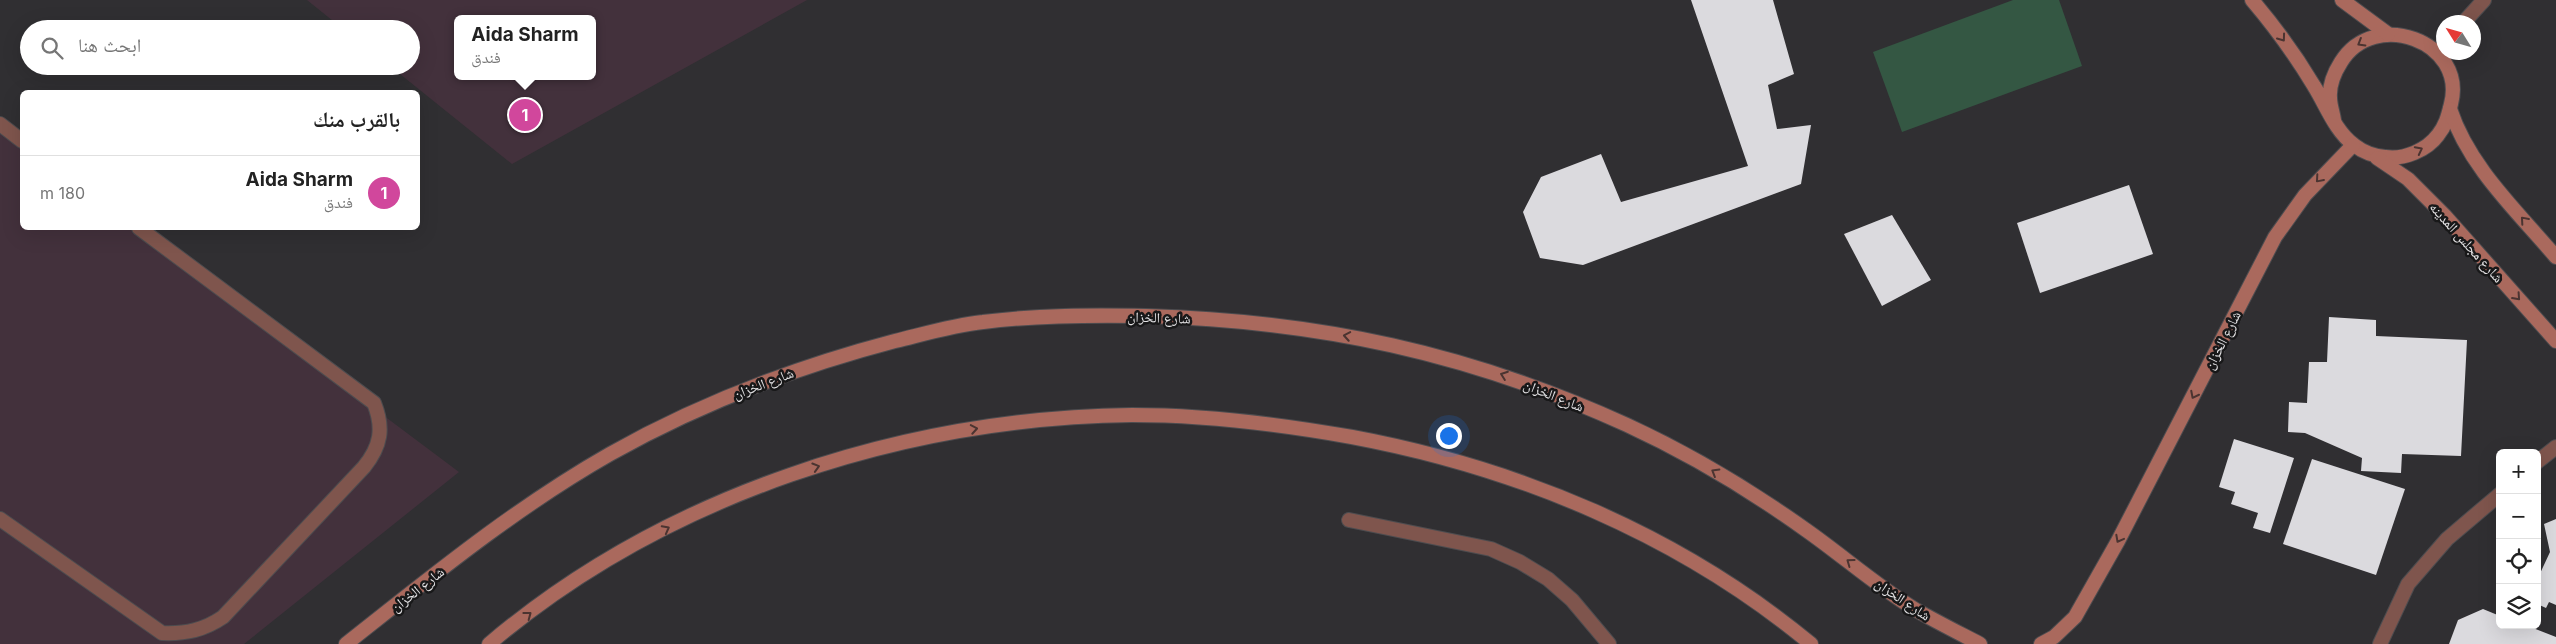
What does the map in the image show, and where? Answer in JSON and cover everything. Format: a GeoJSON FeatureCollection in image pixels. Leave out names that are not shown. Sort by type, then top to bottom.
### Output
{"type":"FeatureCollection","features":[{"type":"Feature","properties":{"kind":"main road"},"geometry":{"type":"LineString","coordinates":[[2252,0],[2295,56],[2334,120],[2353,145],[2370,154],[2387,158],[2404,156],[2421,150],[2435,140],[2446,126],[2453,94],[2451,79],[2444,60]]}},
{"type":"Feature","properties":{"kind":"main road"},"geometry":{"type":"LineString","coordinates":[[2342,0],[2388,34]]}},
{"type":"Feature","properties":{"kind":"main road"},"geometry":{"type":"LineString","coordinates":[[2334,120],[2330,97],[2334,74],[2346,54],[2364,40],[2388,34],[2406,35],[2436,47]]}},
{"type":"Feature","properties":{"kind":"main road"},"geometry":{"type":"LineString","coordinates":[[2450,109],[2462,141],[2478,166],[2556,257]]}},
{"type":"Feature","properties":{"kind":"main road","name":"شارع الخزان"},"geometry":{"type":"LineString","coordinates":[[2041,644],[2057,640],[2075,617],[2118,542],[2275,238],[2305,195],[2353,145]]}},
{"type":"Feature","properties":{"kind":"main road","name":"شارع مجلس المدينه"},"geometry":{"type":"LineString","coordinates":[[2370,154],[2408,180],[2445,216],[2556,341]]}},
{"type":"Feature","properties":{"kind":"main road","name":"شارع الخزان"},"geometry":{"type":"LineString","coordinates":[[346,644],[492,530],[550,490],[610,454],[672,422],[736,393],[860,350],[981,322],[1116,316],[1250,322],[1369,340],[1428,352],[1497,373],[1565,398],[1631,427],[1726,478],[1805,529],[1915,609],[1980,644]]}},
{"type":"Feature","properties":{"kind":"main road"},"geometry":{"type":"LineString","coordinates":[[489,644],[556,594],[620,554],[727,500],[795,473],[856,454],[924,438],[993,426],[1062,418],[1132,416],[1202,417],[1261,423],[1339,435],[1420,451],[1524,482],[1592,510],[1641,533],[1695,563],[1748,597],[1811,644]]}},
{"type":"Feature","properties":{"kind":"street"},"geometry":{"type":"LineString","coordinates":[[2470,15],[2484,0]]}},
{"type":"Feature","properties":{"kind":"street"},"geometry":{"type":"LineString","coordinates":[[0,124],[20,139]]}},
{"type":"Feature","properties":{"kind":"street"},"geometry":{"type":"LineString","coordinates":[[0,519],[162,633],[193,631],[209,626],[223,617],[364,466],[376,448],[381,426],[374,403],[142,230]]}},
{"type":"Feature","properties":{"kind":"street"},"geometry":{"type":"LineString","coordinates":[[2541,459],[2556,446]]}},
{"type":"Feature","properties":{"kind":"street"},"geometry":{"type":"LineString","coordinates":[[2380,644],[2408,584],[2447,539],[2496,497]]}},
{"type":"Feature","properties":{"kind":"street"},"geometry":{"type":"LineString","coordinates":[[1349,520],[1490,549],[1520,562],[1548,579],[1572,600],[1609,644]]}},
{"type":"Feature","properties":{"kind":"shaded area"},"geometry":{"type":"Polygon","coordinates":[[[307,0],[807,0],[512,164],[401,75],[420,75],[420,20],[332,20],[307,0]]]}},
{"type":"Feature","properties":{"kind":"shaded area"},"geometry":{"type":"Polygon","coordinates":[[[0,127],[20,142],[20,230],[136,230],[459,472],[244,644],[0,644],[0,127]]]}},
{"type":"Feature","properties":{"kind":"green space"},"geometry":{"type":"Polygon","coordinates":[[[2013,0],[2059,0],[2082,66],[1902,132],[1873,52],[2013,0]]]}},
{"type":"Feature","properties":{"kind":"building"},"geometry":{"type":"Polygon","coordinates":[[[1691,0],[1773,0],[1794,74],[1768,85],[1777,129],[1811,125],[1801,184],[1583,265],[1540,258],[1523,212],[1541,177],[1601,154],[1621,202],[1748,166],[1691,0]]]}},
{"type":"Feature","properties":{"kind":"building"},"geometry":{"type":"Polygon","coordinates":[[[2129,185],[2153,254],[2040,293],[2017,223],[2129,185]]]}},
{"type":"Feature","properties":{"kind":"building"},"geometry":{"type":"Polygon","coordinates":[[[1892,215],[1931,280],[1882,306],[1844,234],[1892,215]]]}},
{"type":"Feature","properties":{"kind":"building"},"geometry":{"type":"Polygon","coordinates":[[[2329,317],[2376,320],[2376,336],[2467,340],[2461,456],[2402,454],[2401,473],[2361,471],[2362,458],[2305,433],[2288,432],[2289,402],[2307,403],[2309,362],[2327,362],[2329,317]]]}},
{"type":"Feature","properties":{"kind":"building"},"geometry":{"type":"Polygon","coordinates":[[[2234,439],[2294,458],[2270,533],[2253,528],[2258,513],[2231,504],[2235,492],[2219,487],[2234,439]]]}},
{"type":"Feature","properties":{"kind":"building"},"geometry":{"type":"Polygon","coordinates":[[[2312,459],[2405,489],[2376,575],[2283,544],[2312,459]]]}},
{"type":"Feature","properties":{"kind":"building"},"geometry":{"type":"Polygon","coordinates":[[[2556,519],[2556,605],[2549,602],[2546,608],[2541,606],[2541,571],[2550,552],[2544,524],[2556,519]]]}},
{"type":"Feature","properties":{"kind":"building"},"geometry":{"type":"Polygon","coordinates":[[[2483,609],[2496,614],[2496,629],[2535,629],[2556,637],[2556,644],[2449,644],[2458,620],[2483,609]]]}},
{"type":"Feature","properties":{"kind":"place","name":"Aida Sharm"},"geometry":{"type":"Point","coordinates":[525,115]}}]}
